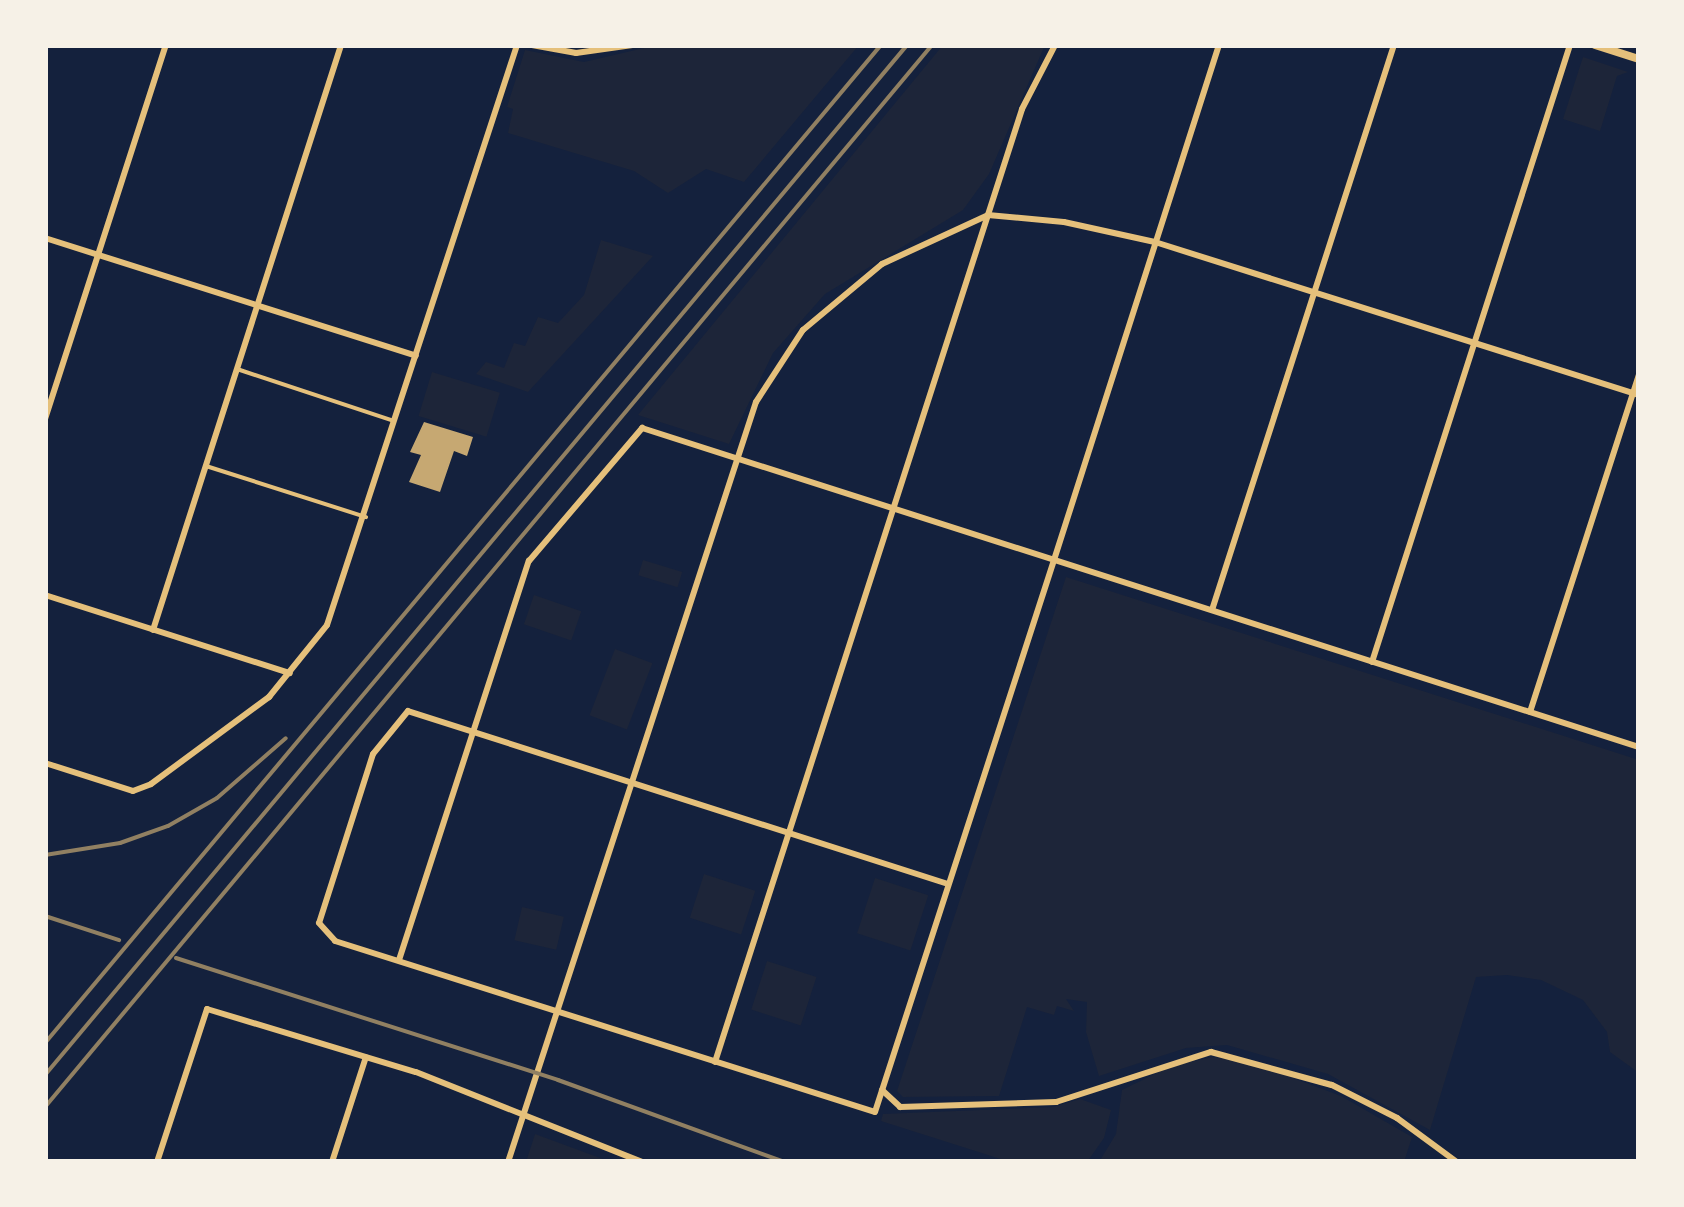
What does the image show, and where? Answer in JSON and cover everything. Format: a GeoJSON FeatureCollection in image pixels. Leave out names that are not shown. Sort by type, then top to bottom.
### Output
{"type":"FeatureCollection","features":[{"type":"Feature","properties":{"kind":"street"},"geometry":{"type":"LineString","coordinates":[[45,419],[166,45]]}},
{"type":"Feature","properties":{"kind":"street"},"geometry":{"type":"LineString","coordinates":[[154,630],[341,45]]}},
{"type":"Feature","properties":{"kind":"street"},"geometry":{"type":"LineString","coordinates":[[45,762],[133,790],[218,741],[290,674],[336,607],[517,45]]}},
{"type":"Feature","properties":{"kind":"street"},"geometry":{"type":"LineString","coordinates":[[532,45],[576,53],[632,45]]}},
{"type":"Feature","properties":{"kind":"street"},"geometry":{"type":"LineString","coordinates":[[715,1063],[1022,109],[1055,45]]}},
{"type":"Feature","properties":{"kind":"street"},"geometry":{"type":"LineString","coordinates":[[948,884],[408,710],[373,754],[319,923],[326,937],[875,1112],[1219,45]]}},
{"type":"Feature","properties":{"kind":"street"},"geometry":{"type":"LineString","coordinates":[[1212,610],[1394,45]]}},
{"type":"Feature","properties":{"kind":"street"},"geometry":{"type":"LineString","coordinates":[[1372,662],[1570,45]]}},
{"type":"Feature","properties":{"kind":"street"},"geometry":{"type":"LineString","coordinates":[[1595,45],[1639,59]]}},
{"type":"Feature","properties":{"kind":"street"},"geometry":{"type":"LineString","coordinates":[[508,1162],[736,458],[770,376],[819,313],[882,264],[988,215],[1155,242],[1636,394]]}},
{"type":"Feature","properties":{"kind":"street"},"geometry":{"type":"LineString","coordinates":[[45,238],[416,356]]}},
{"type":"Feature","properties":{"kind":"street"},"geometry":{"type":"LineString","coordinates":[[1530,712],[1636,394],[1639,374]]}},
{"type":"Feature","properties":{"kind":"street"},"geometry":{"type":"LineString","coordinates":[[398,960],[529,561],[642,428],[1639,747]]}},
{"type":"Feature","properties":{"kind":"street"},"geometry":{"type":"LineString","coordinates":[[45,596],[290,674]]}},
{"type":"Feature","properties":{"kind":"street"},"geometry":{"type":"LineString","coordinates":[[158,1162],[206,1009],[366,1057],[642,1162]]}},
{"type":"Feature","properties":{"kind":"street"},"geometry":{"type":"LineString","coordinates":[[882,1090],[900,1107],[1056,1102],[1211,1052],[1332,1085],[1397,1118],[1457,1162]]}},
{"type":"Feature","properties":{"kind":"street"},"geometry":{"type":"LineString","coordinates":[[332,1162],[366,1057]]}},
{"type":"Feature","properties":{"kind":"lane"},"geometry":{"type":"LineString","coordinates":[[237,369],[395,421]]}},
{"type":"Feature","properties":{"kind":"lane"},"geometry":{"type":"LineString","coordinates":[[206,466],[366,517]]}},
{"type":"Feature","properties":{"kind":"shaded area"},"geometry":{"type":"Polygon","coordinates":[[[657,45],[859,45],[744,182],[706,169],[668,193],[634,171],[508,133],[513,109],[507,107],[525,50],[584,62],[657,45]]]}},
{"type":"Feature","properties":{"kind":"shaded area"},"geometry":{"type":"Polygon","coordinates":[[[943,45],[1045,45],[989,174],[963,210],[825,294],[773,353],[729,444],[638,415],[943,45]]]}},
{"type":"Feature","properties":{"kind":"shaded area"},"geometry":{"type":"Polygon","coordinates":[[[1583,57],[1628,72],[1617,76],[1600,131],[1563,119],[1583,57]]]}},
{"type":"Feature","properties":{"kind":"shaded area"},"geometry":{"type":"Polygon","coordinates":[[[601,240],[653,256],[528,392],[476,374],[486,362],[504,368],[514,343],[525,346],[538,317],[558,323],[584,295],[601,240]]]}},
{"type":"Feature","properties":{"kind":"shaded area"},"geometry":{"type":"Polygon","coordinates":[[[432,372],[500,393],[486,437],[419,416],[432,372]]]}},
{"type":"Feature","properties":{"kind":"shaded area"},"geometry":{"type":"Polygon","coordinates":[[[643,560],[682,572],[678,587],[638,575],[643,560]]]}},
{"type":"Feature","properties":{"kind":"shaded area"},"geometry":{"type":"Polygon","coordinates":[[[1066,577],[1639,760],[1639,1073],[1610,1052],[1607,1032],[1583,1000],[1541,980],[1507,975],[1476,977],[1430,1130],[1328,1074],[1227,1045],[1186,1048],[1099,1076],[1086,1032],[1087,1002],[1066,999],[1074,1011],[1057,1006],[1054,1015],[1027,1007],[999,1096],[903,1097],[897,1091],[1066,577]]]}},
{"type":"Feature","properties":{"kind":"shaded area"},"geometry":{"type":"Polygon","coordinates":[[[534,595],[581,611],[571,641],[524,624],[534,595]]]}},
{"type":"Feature","properties":{"kind":"shaded area"},"geometry":{"type":"Polygon","coordinates":[[[615,649],[652,663],[627,730],[590,715],[615,649]]]}},
{"type":"Feature","properties":{"kind":"shaded area"},"geometry":{"type":"Polygon","coordinates":[[[704,874],[755,891],[741,934],[690,918],[704,874]]]}},
{"type":"Feature","properties":{"kind":"shaded area"},"geometry":{"type":"Polygon","coordinates":[[[875,878],[928,895],[910,950],[857,933],[875,878]]]}},
{"type":"Feature","properties":{"kind":"shaded area"},"geometry":{"type":"Polygon","coordinates":[[[522,907],[564,917],[556,950],[514,940],[522,907]]]}},
{"type":"Feature","properties":{"kind":"shaded area"},"geometry":{"type":"Polygon","coordinates":[[[767,961],[816,977],[801,1026],[751,1010],[767,961]]]}},
{"type":"Feature","properties":{"kind":"shaded area"},"geometry":{"type":"Polygon","coordinates":[[[1212,1057],[1253,1063],[1341,1096],[1412,1137],[1404,1162],[1099,1162],[1116,1134],[1122,1090],[1169,1067],[1212,1057]]]}},
{"type":"Feature","properties":{"kind":"shaded area"},"geometry":{"type":"Polygon","coordinates":[[[1080,1099],[1111,1110],[1104,1138],[1087,1162],[1010,1162],[881,1121],[883,1114],[1053,1107],[1080,1099]]]}},
{"type":"Feature","properties":{"kind":"shaded area"},"geometry":{"type":"Polygon","coordinates":[[[535,1134],[611,1162],[526,1162],[535,1134]]]}},
{"type":"Feature","properties":{"kind":"building"},"geometry":{"type":"Polygon","coordinates":[[[424,422],[473,437],[467,456],[454,451],[440,492],[409,482],[421,455],[410,452],[424,422]]]}},
{"type":"Feature","properties":{"kind":"railway"},"geometry":{"type":"LineString","coordinates":[[45,1043],[881,45]]}},
{"type":"Feature","properties":{"kind":"railway"},"geometry":{"type":"LineString","coordinates":[[45,1075],[907,45]]}},
{"type":"Feature","properties":{"kind":"railway"},"geometry":{"type":"LineString","coordinates":[[45,1107],[932,45]]}},
{"type":"Feature","properties":{"kind":"railway"},"geometry":{"type":"LineString","coordinates":[[45,855],[120,843],[168,826],[217,798],[286,738]]}},
{"type":"Feature","properties":{"kind":"railway"},"geometry":{"type":"LineString","coordinates":[[45,916],[119,940]]}},
{"type":"Feature","properties":{"kind":"railway"},"geometry":{"type":"LineString","coordinates":[[176,958],[558,1080],[784,1162]]}}]}
